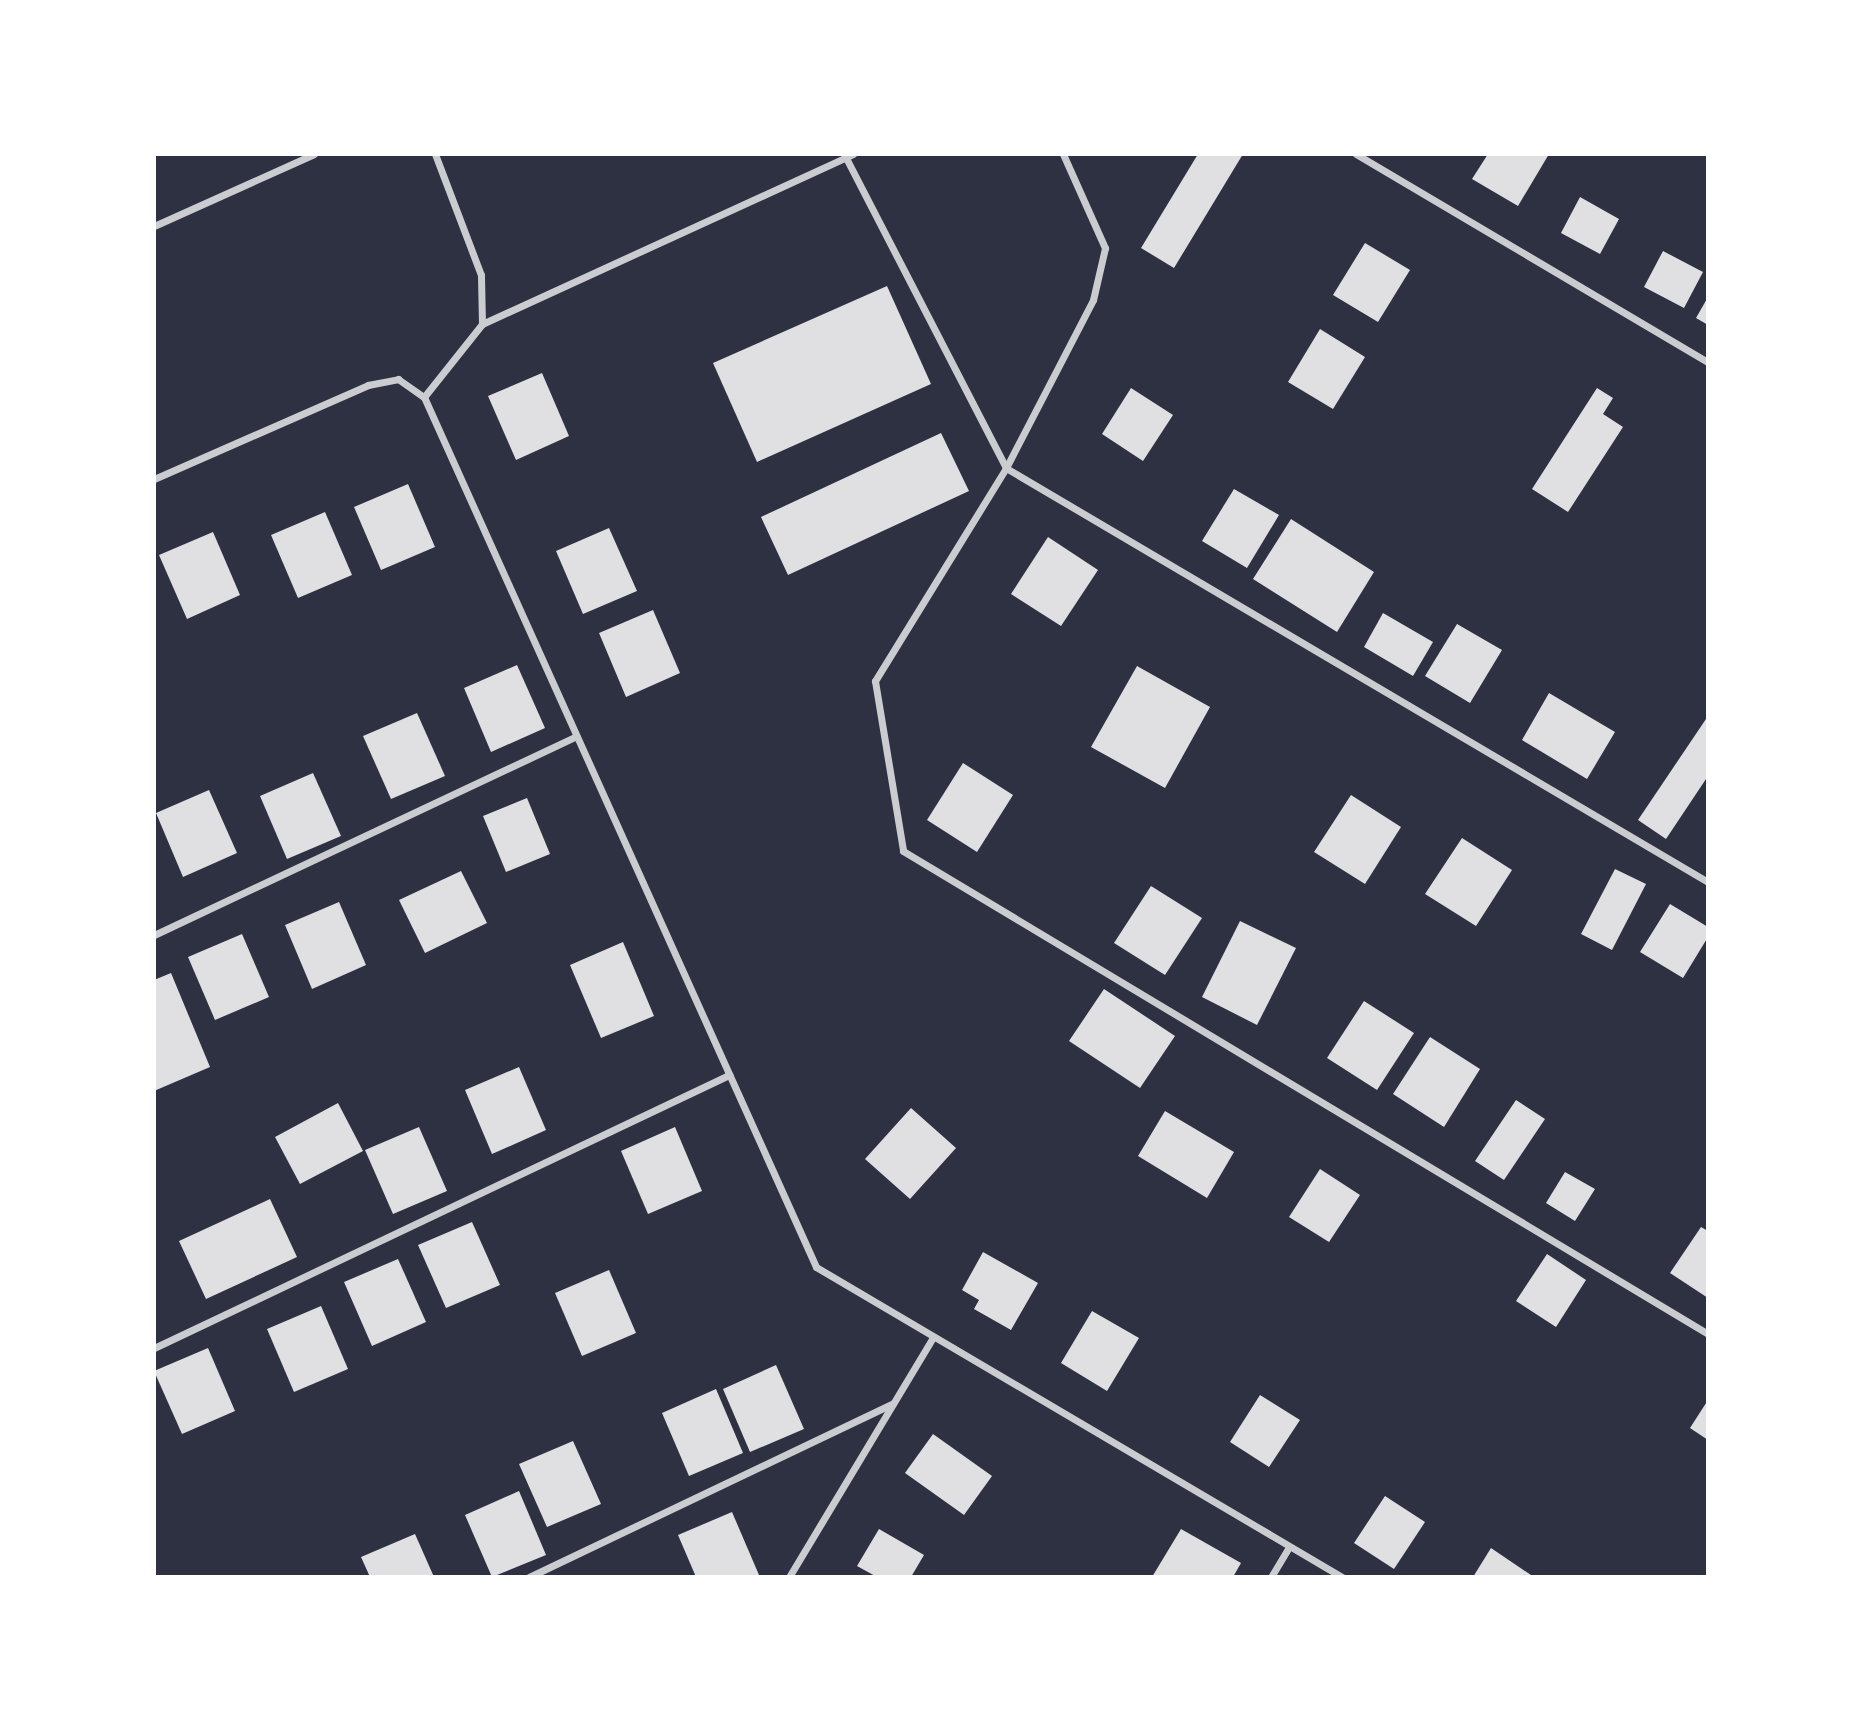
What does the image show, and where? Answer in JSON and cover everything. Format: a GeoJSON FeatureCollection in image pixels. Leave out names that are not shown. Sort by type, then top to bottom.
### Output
{"type":"FeatureCollection","features":[{"type":"Feature","properties":{"kind":"street"},"geometry":{"type":"LineString","coordinates":[[154,226],[314,154]]}},
{"type":"Feature","properties":{"kind":"street"},"geometry":{"type":"LineString","coordinates":[[435,154],[481,275],[482,324]]}},
{"type":"Feature","properties":{"kind":"street"},"geometry":{"type":"LineString","coordinates":[[1063,154],[1105,248],[1093,300],[1006,468],[875,681],[903,851],[1708,1334]]}},
{"type":"Feature","properties":{"kind":"street"},"geometry":{"type":"LineString","coordinates":[[1356,154],[1708,362]]}},
{"type":"Feature","properties":{"kind":"street"},"geometry":{"type":"LineString","coordinates":[[424,397],[482,324],[847,155],[1006,468],[1708,882]]}},
{"type":"Feature","properties":{"kind":"street"},"geometry":{"type":"LineString","coordinates":[[154,479],[368,385],[398,379],[424,397],[816,1268],[1342,1577]]}},
{"type":"Feature","properties":{"kind":"street"},"geometry":{"type":"LineString","coordinates":[[154,935],[576,736]]}},
{"type":"Feature","properties":{"kind":"street"},"geometry":{"type":"LineString","coordinates":[[154,1348],[729,1075]]}},
{"type":"Feature","properties":{"kind":"street"},"geometry":{"type":"LineString","coordinates":[[789,1577],[933,1337]]}},
{"type":"Feature","properties":{"kind":"street"},"geometry":{"type":"LineString","coordinates":[[529,1577],[893,1403]]}},
{"type":"Feature","properties":{"kind":"street"},"geometry":{"type":"LineString","coordinates":[[1271,1577],[1289,1548]]}},
{"type":"Feature","properties":{"kind":"building"},"geometry":{"type":"Polygon","coordinates":[[[1198,154],[1243,154],[1174,268],[1141,248],[1198,154]]]}},
{"type":"Feature","properties":{"kind":"building"},"geometry":{"type":"Polygon","coordinates":[[[1488,154],[1549,154],[1518,206],[1472,179],[1488,154]]]}},
{"type":"Feature","properties":{"kind":"building"},"geometry":{"type":"Polygon","coordinates":[[[1580,197],[1619,219],[1600,254],[1561,233],[1580,197]]]}},
{"type":"Feature","properties":{"kind":"building"},"geometry":{"type":"Polygon","coordinates":[[[1365,243],[1410,270],[1378,322],[1333,295],[1365,243]]]}},
{"type":"Feature","properties":{"kind":"building"},"geometry":{"type":"Polygon","coordinates":[[[1663,251],[1703,272],[1684,308],[1644,287],[1663,251]]]}},
{"type":"Feature","properties":{"kind":"building"},"geometry":{"type":"Polygon","coordinates":[[[887,286],[931,384],[757,462],[713,363],[887,286]]]}},
{"type":"Feature","properties":{"kind":"building"},"geometry":{"type":"Polygon","coordinates":[[[1708,297],[1708,325],[1696,318],[1708,297]]]}},
{"type":"Feature","properties":{"kind":"building"},"geometry":{"type":"Polygon","coordinates":[[[1320,329],[1365,357],[1333,409],[1288,382],[1320,329]]]}},
{"type":"Feature","properties":{"kind":"building"},"geometry":{"type":"Polygon","coordinates":[[[542,373],[569,436],[516,460],[488,396],[542,373]]]}},
{"type":"Feature","properties":{"kind":"building"},"geometry":{"type":"Polygon","coordinates":[[[1131,388],[1173,415],[1143,461],[1102,434],[1131,388]]]}},
{"type":"Feature","properties":{"kind":"building"},"geometry":{"type":"Polygon","coordinates":[[[1597,388],[1613,398],[1603,414],[1623,427],[1568,512],[1532,489],[1597,388]]]}},
{"type":"Feature","properties":{"kind":"building"},"geometry":{"type":"Polygon","coordinates":[[[941,433],[969,491],[788,575],[761,517],[941,433]]]}},
{"type":"Feature","properties":{"kind":"building"},"geometry":{"type":"Polygon","coordinates":[[[408,484],[435,547],[381,570],[354,507],[408,484]]]}},
{"type":"Feature","properties":{"kind":"building"},"geometry":{"type":"Polygon","coordinates":[[[1234,489],[1279,515],[1247,568],[1202,541],[1234,489]]]}},
{"type":"Feature","properties":{"kind":"building"},"geometry":{"type":"Polygon","coordinates":[[[325,512],[352,575],[298,598],[271,535],[325,512]]]}},
{"type":"Feature","properties":{"kind":"building"},"geometry":{"type":"Polygon","coordinates":[[[1291,519],[1374,572],[1337,632],[1253,579],[1291,519]]]}},
{"type":"Feature","properties":{"kind":"building"},"geometry":{"type":"Polygon","coordinates":[[[609,528],[637,591],[583,614],[556,551],[609,528]]]}},
{"type":"Feature","properties":{"kind":"building"},"geometry":{"type":"Polygon","coordinates":[[[213,532],[240,595],[187,619],[159,555],[213,532]]]}},
{"type":"Feature","properties":{"kind":"building"},"geometry":{"type":"Polygon","coordinates":[[[1048,537],[1098,570],[1061,626],[1011,594],[1048,537]]]}},
{"type":"Feature","properties":{"kind":"building"},"geometry":{"type":"Polygon","coordinates":[[[653,610],[680,673],[626,697],[599,633],[653,610]]]}},
{"type":"Feature","properties":{"kind":"building"},"geometry":{"type":"Polygon","coordinates":[[[1383,613],[1433,642],[1413,676],[1364,647],[1383,613]]]}},
{"type":"Feature","properties":{"kind":"building"},"geometry":{"type":"Polygon","coordinates":[[[1457,624],[1502,650],[1470,703],[1425,676],[1457,624]]]}},
{"type":"Feature","properties":{"kind":"building"},"geometry":{"type":"Polygon","coordinates":[[[517,665],[545,728],[491,752],[464,688],[517,665]]]}},
{"type":"Feature","properties":{"kind":"building"},"geometry":{"type":"Polygon","coordinates":[[[1137,666],[1210,707],[1165,788],[1091,747],[1137,666]]]}},
{"type":"Feature","properties":{"kind":"building"},"geometry":{"type":"Polygon","coordinates":[[[1549,693],[1615,732],[1587,779],[1522,740],[1549,693]]]}},
{"type":"Feature","properties":{"kind":"building"},"geometry":{"type":"Polygon","coordinates":[[[417,713],[445,776],[391,799],[363,736],[417,713]]]}},
{"type":"Feature","properties":{"kind":"building"},"geometry":{"type":"Polygon","coordinates":[[[1708,716],[1708,776],[1666,839],[1638,820],[1708,716]]]}},
{"type":"Feature","properties":{"kind":"building"},"geometry":{"type":"Polygon","coordinates":[[[963,763],[1013,795],[977,852],[927,820],[963,763]]]}},
{"type":"Feature","properties":{"kind":"building"},"geometry":{"type":"Polygon","coordinates":[[[313,773],[341,836],[287,859],[260,796],[313,773]]]}},
{"type":"Feature","properties":{"kind":"building"},"geometry":{"type":"Polygon","coordinates":[[[209,790],[237,853],[183,877],[156,813],[209,790]]]}},
{"type":"Feature","properties":{"kind":"building"},"geometry":{"type":"Polygon","coordinates":[[[1351,795],[1401,827],[1365,884],[1314,852],[1351,795]]]}},
{"type":"Feature","properties":{"kind":"building"},"geometry":{"type":"Polygon","coordinates":[[[527,798],[550,854],[506,872],[483,816],[527,798]]]}},
{"type":"Feature","properties":{"kind":"building"},"geometry":{"type":"Polygon","coordinates":[[[1462,838],[1512,870],[1476,926],[1425,894],[1462,838]]]}},
{"type":"Feature","properties":{"kind":"building"},"geometry":{"type":"Polygon","coordinates":[[[1615,869],[1646,884],[1612,950],[1581,934],[1615,869]]]}},
{"type":"Feature","properties":{"kind":"building"},"geometry":{"type":"Polygon","coordinates":[[[461,871],[487,923],[425,953],[399,900],[461,871]]]}},
{"type":"Feature","properties":{"kind":"building"},"geometry":{"type":"Polygon","coordinates":[[[1151,886],[1202,918],[1165,975],[1114,943],[1151,886]]]}},
{"type":"Feature","properties":{"kind":"building"},"geometry":{"type":"Polygon","coordinates":[[[339,902],[366,965],[312,989],[285,925],[339,902]]]}},
{"type":"Feature","properties":{"kind":"building"},"geometry":{"type":"Polygon","coordinates":[[[1670,904],[1708,927],[1708,937],[1683,978],[1640,952],[1670,904]]]}},
{"type":"Feature","properties":{"kind":"building"},"geometry":{"type":"Polygon","coordinates":[[[1240,921],[1296,948],[1257,1025],[1202,997],[1240,921]]]}},
{"type":"Feature","properties":{"kind":"building"},"geometry":{"type":"Polygon","coordinates":[[[242,934],[269,997],[215,1020],[188,957],[242,934]]]}},
{"type":"Feature","properties":{"kind":"building"},"geometry":{"type":"Polygon","coordinates":[[[623,942],[654,1016],[601,1038],[570,965],[623,942]]]}},
{"type":"Feature","properties":{"kind":"building"},"geometry":{"type":"Polygon","coordinates":[[[171,973],[210,1067],[154,1091],[154,980],[171,973]]]}},
{"type":"Feature","properties":{"kind":"building"},"geometry":{"type":"Polygon","coordinates":[[[1104,989],[1175,1036],[1140,1088],[1069,1041],[1104,989]]]}},
{"type":"Feature","properties":{"kind":"building"},"geometry":{"type":"Polygon","coordinates":[[[1364,1001],[1414,1033],[1377,1090],[1327,1058],[1364,1001]]]}},
{"type":"Feature","properties":{"kind":"building"},"geometry":{"type":"Polygon","coordinates":[[[1430,1037],[1480,1069],[1444,1127],[1393,1094],[1430,1037]]]}},
{"type":"Feature","properties":{"kind":"building"},"geometry":{"type":"Polygon","coordinates":[[[519,1067],[546,1130],[492,1154],[465,1090],[519,1067]]]}},
{"type":"Feature","properties":{"kind":"building"},"geometry":{"type":"Polygon","coordinates":[[[1516,1100],[1545,1119],[1504,1180],[1475,1161],[1516,1100]]]}},
{"type":"Feature","properties":{"kind":"building"},"geometry":{"type":"Polygon","coordinates":[[[338,1103],[363,1151],[300,1184],[275,1137],[338,1103]]]}},
{"type":"Feature","properties":{"kind":"building"},"geometry":{"type":"Polygon","coordinates":[[[911,1108],[956,1148],[910,1199],[865,1159],[911,1108]]]}},
{"type":"Feature","properties":{"kind":"building"},"geometry":{"type":"Polygon","coordinates":[[[1165,1111],[1234,1152],[1207,1198],[1138,1156],[1165,1111]]]}},
{"type":"Feature","properties":{"kind":"building"},"geometry":{"type":"Polygon","coordinates":[[[419,1127],[447,1191],[393,1214],[365,1150],[419,1127]]]}},
{"type":"Feature","properties":{"kind":"building"},"geometry":{"type":"Polygon","coordinates":[[[675,1127],[702,1191],[648,1214],[621,1151],[675,1127]]]}},
{"type":"Feature","properties":{"kind":"building"},"geometry":{"type":"Polygon","coordinates":[[[1320,1169],[1360,1195],[1329,1242],[1289,1217],[1320,1169]]]}},
{"type":"Feature","properties":{"kind":"building"},"geometry":{"type":"Polygon","coordinates":[[[1565,1172],[1595,1189],[1575,1221],[1546,1203],[1565,1172]]]}},
{"type":"Feature","properties":{"kind":"building"},"geometry":{"type":"Polygon","coordinates":[[[270,1199],[297,1257],[206,1299],[179,1241],[270,1199]]]}},
{"type":"Feature","properties":{"kind":"building"},"geometry":{"type":"Polygon","coordinates":[[[472,1222],[500,1285],[446,1308],[418,1245],[472,1222]]]}},
{"type":"Feature","properties":{"kind":"building"},"geometry":{"type":"Polygon","coordinates":[[[1701,1227],[1708,1231],[1708,1298],[1670,1273],[1701,1227]]]}},
{"type":"Feature","properties":{"kind":"building"},"geometry":{"type":"Polygon","coordinates":[[[983,1252],[1038,1283],[1011,1330],[974,1309],[979,1300],[962,1290],[983,1252]]]}},
{"type":"Feature","properties":{"kind":"building"},"geometry":{"type":"Polygon","coordinates":[[[1547,1254],[1586,1280],[1556,1327],[1516,1301],[1547,1254]]]}},
{"type":"Feature","properties":{"kind":"building"},"geometry":{"type":"Polygon","coordinates":[[[398,1259],[426,1322],[372,1346],[344,1282],[398,1259]]]}},
{"type":"Feature","properties":{"kind":"building"},"geometry":{"type":"Polygon","coordinates":[[[609,1270],[636,1333],[582,1356],[555,1293],[609,1270]]]}},
{"type":"Feature","properties":{"kind":"building"},"geometry":{"type":"Polygon","coordinates":[[[321,1306],[348,1369],[294,1392],[267,1329],[321,1306]]]}},
{"type":"Feature","properties":{"kind":"building"},"geometry":{"type":"Polygon","coordinates":[[[1092,1311],[1139,1338],[1107,1391],[1061,1363],[1092,1311]]]}},
{"type":"Feature","properties":{"kind":"building"},"geometry":{"type":"Polygon","coordinates":[[[208,1348],[235,1411],[182,1434],[154,1371],[208,1348]]]}},
{"type":"Feature","properties":{"kind":"building"},"geometry":{"type":"Polygon","coordinates":[[[776,1365],[804,1429],[750,1452],[723,1389],[776,1365]]]}},
{"type":"Feature","properties":{"kind":"building"},"geometry":{"type":"Polygon","coordinates":[[[716,1389],[743,1453],[689,1476],[662,1413],[716,1389]]]}},
{"type":"Feature","properties":{"kind":"building"},"geometry":{"type":"Polygon","coordinates":[[[1260,1395],[1300,1420],[1269,1467],[1230,1442],[1260,1395]]]}},
{"type":"Feature","properties":{"kind":"building"},"geometry":{"type":"Polygon","coordinates":[[[1708,1400],[1708,1440],[1690,1428],[1708,1400]]]}},
{"type":"Feature","properties":{"kind":"building"},"geometry":{"type":"Polygon","coordinates":[[[933,1434],[992,1476],[964,1515],[905,1473],[933,1434]]]}},
{"type":"Feature","properties":{"kind":"building"},"geometry":{"type":"Polygon","coordinates":[[[573,1441],[601,1504],[547,1527],[519,1464],[573,1441]]]}},
{"type":"Feature","properties":{"kind":"building"},"geometry":{"type":"Polygon","coordinates":[[[519,1491],[546,1555],[492,1577],[465,1515],[519,1491]]]}},
{"type":"Feature","properties":{"kind":"building"},"geometry":{"type":"Polygon","coordinates":[[[1385,1496],[1425,1522],[1394,1569],[1354,1543],[1385,1496]]]}},
{"type":"Feature","properties":{"kind":"building"},"geometry":{"type":"Polygon","coordinates":[[[732,1512],[759,1575],[696,1577],[678,1535],[732,1512]]]}},
{"type":"Feature","properties":{"kind":"building"},"geometry":{"type":"Polygon","coordinates":[[[879,1529],[924,1555],[911,1577],[877,1577],[857,1566],[879,1529]]]}},
{"type":"Feature","properties":{"kind":"building"},"geometry":{"type":"Polygon","coordinates":[[[1181,1529],[1241,1563],[1233,1577],[1152,1577],[1181,1529]]]}},
{"type":"Feature","properties":{"kind":"building"},"geometry":{"type":"Polygon","coordinates":[[[415,1534],[434,1577],[370,1577],[361,1557],[415,1534]]]}},
{"type":"Feature","properties":{"kind":"building"},"geometry":{"type":"Polygon","coordinates":[[[1491,1548],[1531,1575],[1530,1577],[1473,1577],[1491,1548]]]}}]}
